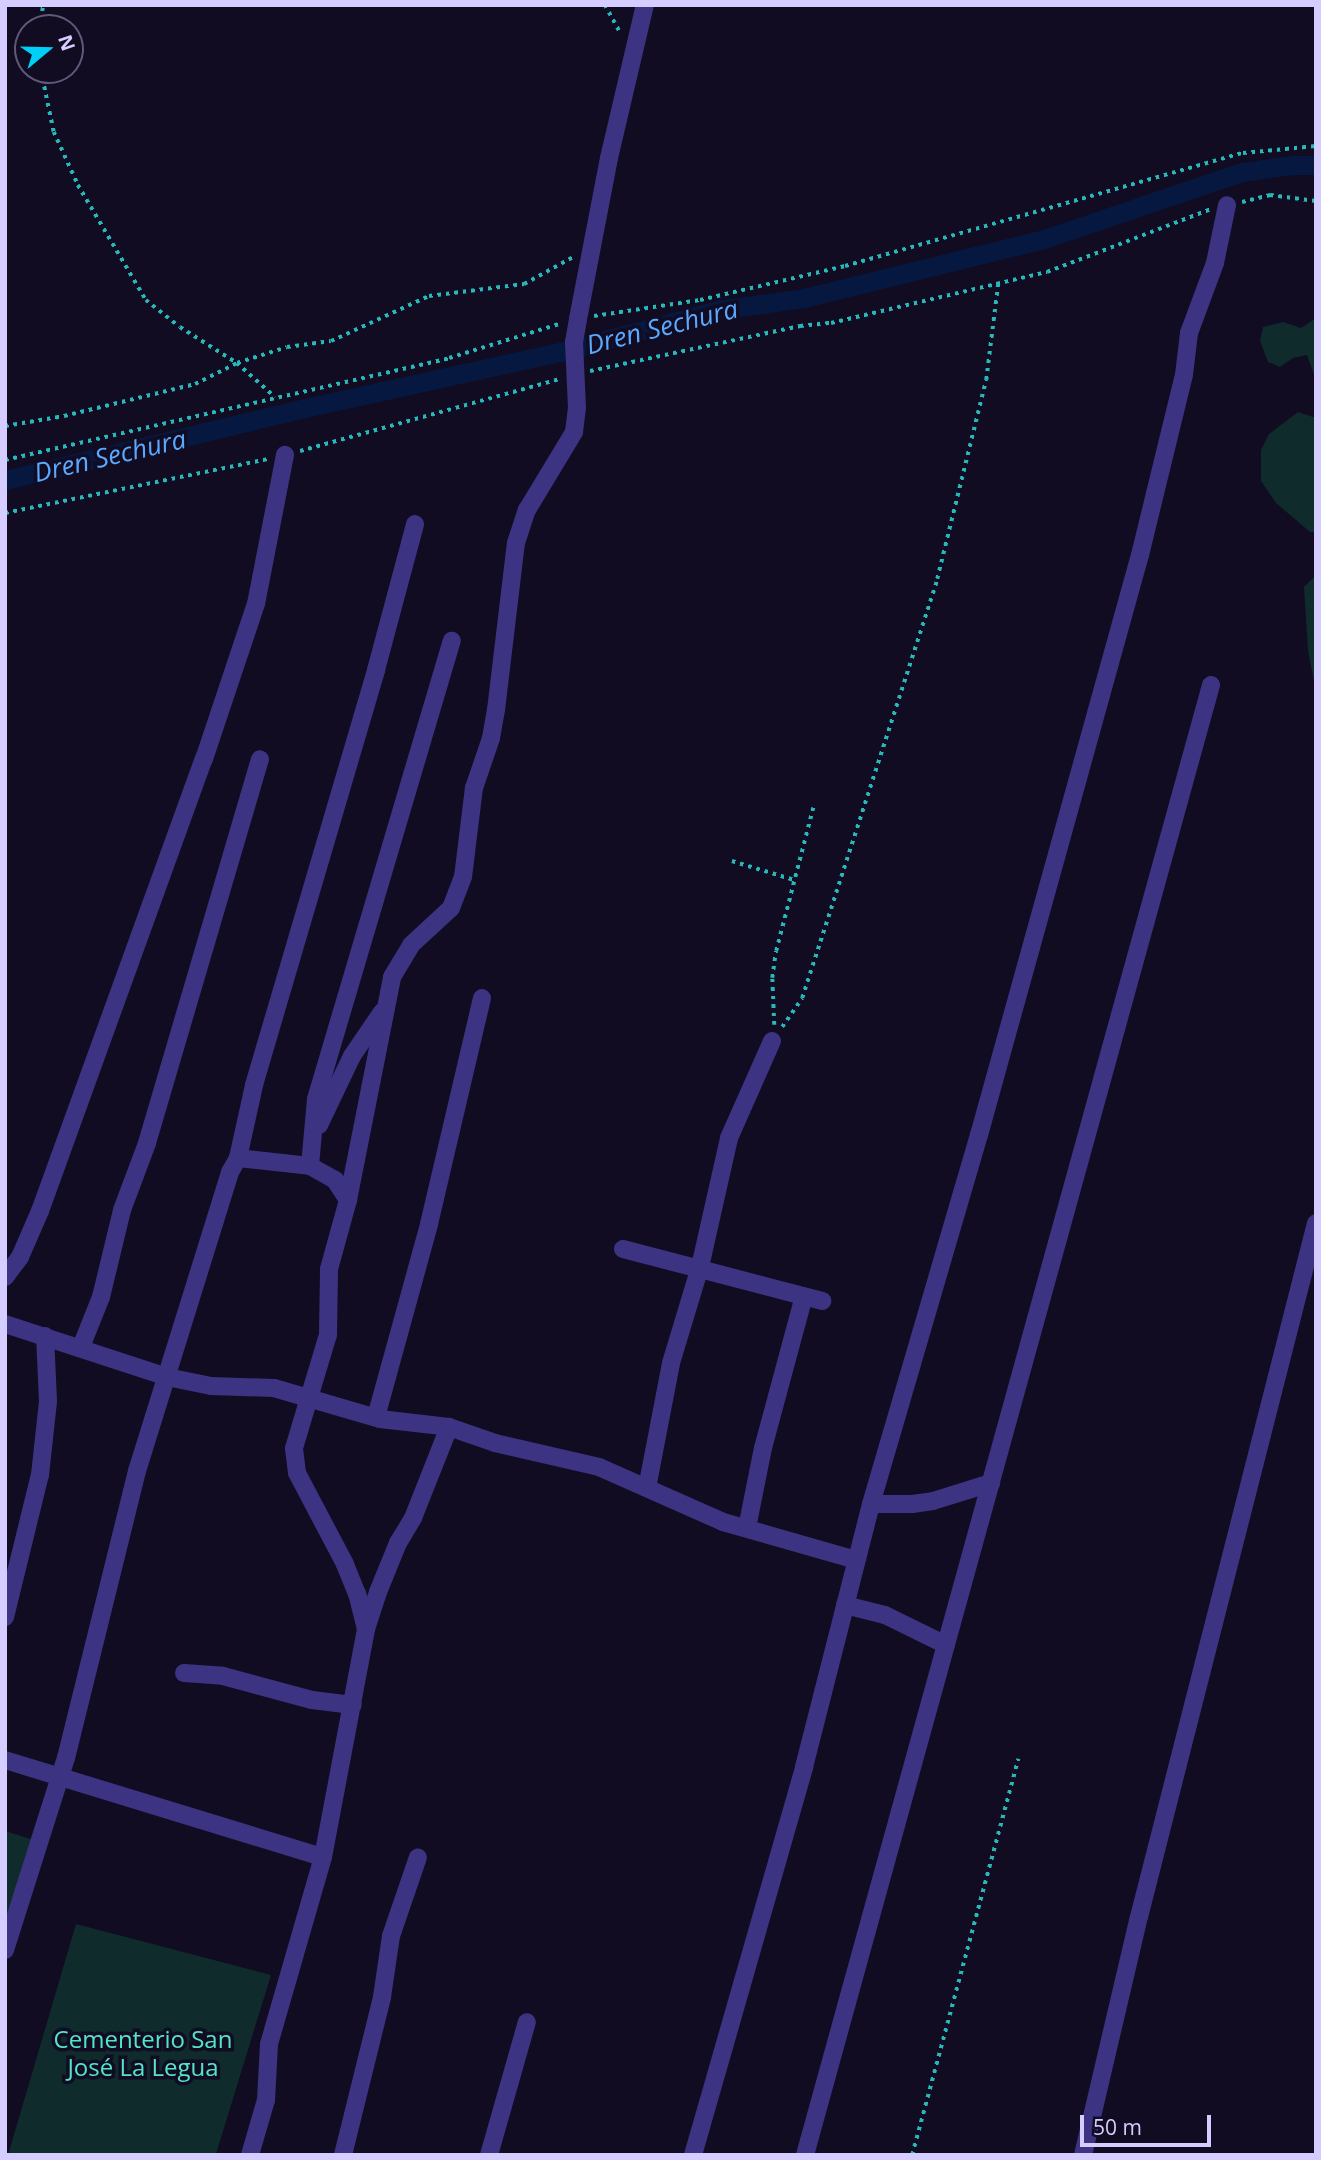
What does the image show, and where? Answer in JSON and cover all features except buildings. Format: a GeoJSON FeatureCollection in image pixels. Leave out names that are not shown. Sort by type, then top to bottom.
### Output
{"type":"FeatureCollection","features":[{"type":"Feature","properties":{"kind":"street"},"geometry":{"type":"LineString","coordinates":[[366,1629],[349,1574],[297,1473],[294,1448],[328,1335],[329,1269],[348,1200],[392,977],[411,945],[451,908],[463,877],[474,788],[491,738],[496,710],[516,543],[527,510],[574,432],[577,408],[574,342],[609,158],[645,5]]}},
{"type":"Feature","properties":{"kind":"street"},"geometry":{"type":"LineString","coordinates":[[693,2155],[804,1766],[871,1504],[979,1135],[1140,555],[1184,375],[1189,333],[1219,251],[1227,205]]}},
{"type":"Feature","properties":{"kind":"street"},"geometry":{"type":"LineString","coordinates":[[5,1277],[20,1257],[40,1212],[204,759],[256,604],[285,455]]}},
{"type":"Feature","properties":{"kind":"street"},"geometry":{"type":"LineString","coordinates":[[5,1950],[61,1776],[137,1471],[230,1172],[238,1158],[254,1084],[415,524]]}},
{"type":"Feature","properties":{"kind":"street"},"geometry":{"type":"LineString","coordinates":[[310,1166],[316,1099],[406,806],[452,641]]}},
{"type":"Feature","properties":{"kind":"street"},"geometry":{"type":"LineString","coordinates":[[805,2155],[1211,685]]}},
{"type":"Feature","properties":{"kind":"street"},"geometry":{"type":"LineString","coordinates":[[81,1347],[101,1297],[122,1210],[147,1143],[260,759]]}},
{"type":"Feature","properties":{"kind":"street"},"geometry":{"type":"LineString","coordinates":[[376,1417],[432,1211],[482,998]]}},
{"type":"Feature","properties":{"kind":"street"},"geometry":{"type":"LineString","coordinates":[[313,1138],[352,1056],[386,1006]]}},
{"type":"Feature","properties":{"kind":"street"},"geometry":{"type":"LineString","coordinates":[[647,1488],[671,1363],[700,1267],[729,1138],[772,1041]]}},
{"type":"Feature","properties":{"kind":"street"},"geometry":{"type":"LineString","coordinates":[[238,1158],[310,1166],[335,1180],[348,1200]]}},
{"type":"Feature","properties":{"kind":"street"},"geometry":{"type":"LineString","coordinates":[[1083,2155],[1139,1917],[1316,1223]]}},
{"type":"Feature","properties":{"kind":"street"},"geometry":{"type":"LineString","coordinates":[[623,1249],[813,1298],[763,1448],[747,1528]]}},
{"type":"Feature","properties":{"kind":"street"},"geometry":{"type":"LineString","coordinates":[[5,1324],[167,1377],[211,1385],[274,1388],[376,1417],[449,1427],[495,1444],[599,1467],[723,1522],[856,1560]]}},
{"type":"Feature","properties":{"kind":"street"},"geometry":{"type":"LineString","coordinates":[[5,1617],[40,1475],[48,1401],[45,1336]]}},
{"type":"Feature","properties":{"kind":"street"},"geometry":{"type":"LineString","coordinates":[[250,2155],[266,2100],[269,2044],[323,1857],[354,1705],[366,1629],[383,1579],[398,1543],[413,1518],[449,1427]]}},
{"type":"Feature","properties":{"kind":"street"},"geometry":{"type":"LineString","coordinates":[[871,1504],[923,1503],[991,1483]]}},
{"type":"Feature","properties":{"kind":"street"},"geometry":{"type":"LineString","coordinates":[[845,1605],[906,1623],[946,1646]]}},
{"type":"Feature","properties":{"kind":"street"},"geometry":{"type":"LineString","coordinates":[[184,1673],[223,1676],[312,1700],[354,1705]]}},
{"type":"Feature","properties":{"kind":"street"},"geometry":{"type":"LineString","coordinates":[[5,1760],[323,1857]]}},
{"type":"Feature","properties":{"kind":"street"},"geometry":{"type":"LineString","coordinates":[[343,2155],[382,1997],[391,1936],[418,1857]]}},
{"type":"Feature","properties":{"kind":"street"},"geometry":{"type":"LineString","coordinates":[[489,2155],[527,2022]]}},
{"type":"Feature","properties":{"kind":"path"},"geometry":{"type":"LineString","coordinates":[[605,5],[633,56]]}},
{"type":"Feature","properties":{"kind":"path"},"geometry":{"type":"LineString","coordinates":[[44,84],[54,132],[78,185],[146,300],[180,327],[237,363],[275,397]]}},
{"type":"Feature","properties":{"kind":"path"},"geometry":{"type":"LineString","coordinates":[[5,460],[449,358],[578,319],[699,300],[845,266],[1243,152],[1316,146]]}},
{"type":"Feature","properties":{"kind":"path"},"geometry":{"type":"LineString","coordinates":[[5,513],[285,455],[575,373],[800,326],[831,323],[1047,272],[1227,205],[1270,195],[1316,201]]}},
{"type":"Feature","properties":{"kind":"path"},"geometry":{"type":"LineString","coordinates":[[5,426],[64,416],[195,384],[237,363],[287,347],[331,341],[429,296],[524,284],[542,276],[565,260],[592,254]]}},
{"type":"Feature","properties":{"kind":"path"},"geometry":{"type":"LineString","coordinates":[[772,1041],[802,998],[937,579],[986,380],[998,283]]}},
{"type":"Feature","properties":{"kind":"path"},"geometry":{"type":"LineString","coordinates":[[772,1041],[775,1014],[772,978],[776,951],[813,808]]}},
{"type":"Feature","properties":{"kind":"path"},"geometry":{"type":"LineString","coordinates":[[732,861],[794,880]]}},
{"type":"Feature","properties":{"kind":"path"},"geometry":{"type":"LineString","coordinates":[[912,2155],[1018,1759]]}},
{"type":"Feature","properties":{"kind":"green space"},"geometry":{"type":"Polygon","coordinates":[[[1316,318],[1316,380],[1307,355],[1293,358],[1280,367],[1268,362],[1260,341],[1263,327],[1283,322],[1301,328],[1316,318]]]}},
{"type":"Feature","properties":{"kind":"green space"},"geometry":{"type":"Polygon","coordinates":[[[1298,412],[1316,418],[1316,532],[1310,532],[1276,503],[1261,481],[1261,450],[1269,434],[1298,412]]]}},
{"type":"Feature","properties":{"kind":"green space"},"geometry":{"type":"Polygon","coordinates":[[[1316,575],[1316,691],[1308,651],[1304,587],[1316,575]]]}},
{"type":"Feature","properties":{"kind":"green space"},"geometry":{"type":"Polygon","coordinates":[[[5,1831],[34,1840],[12,1916],[5,1914],[5,1831]]]}},
{"type":"Feature","properties":{"kind":"green space","name":"Cementerio San José La Legua"},"geometry":{"type":"Polygon","coordinates":[[[76,1924],[271,1975],[216,2154],[8,2155],[76,1924]]]}},
{"type":"Feature","properties":{"kind":"waterway","name":"Dren Sechura"},"geometry":{"type":"LineString","coordinates":[[5,480],[296,410],[560,352],[718,310],[804,298],[1041,240],[1242,172],[1292,165],[1316,165]]}}]}
